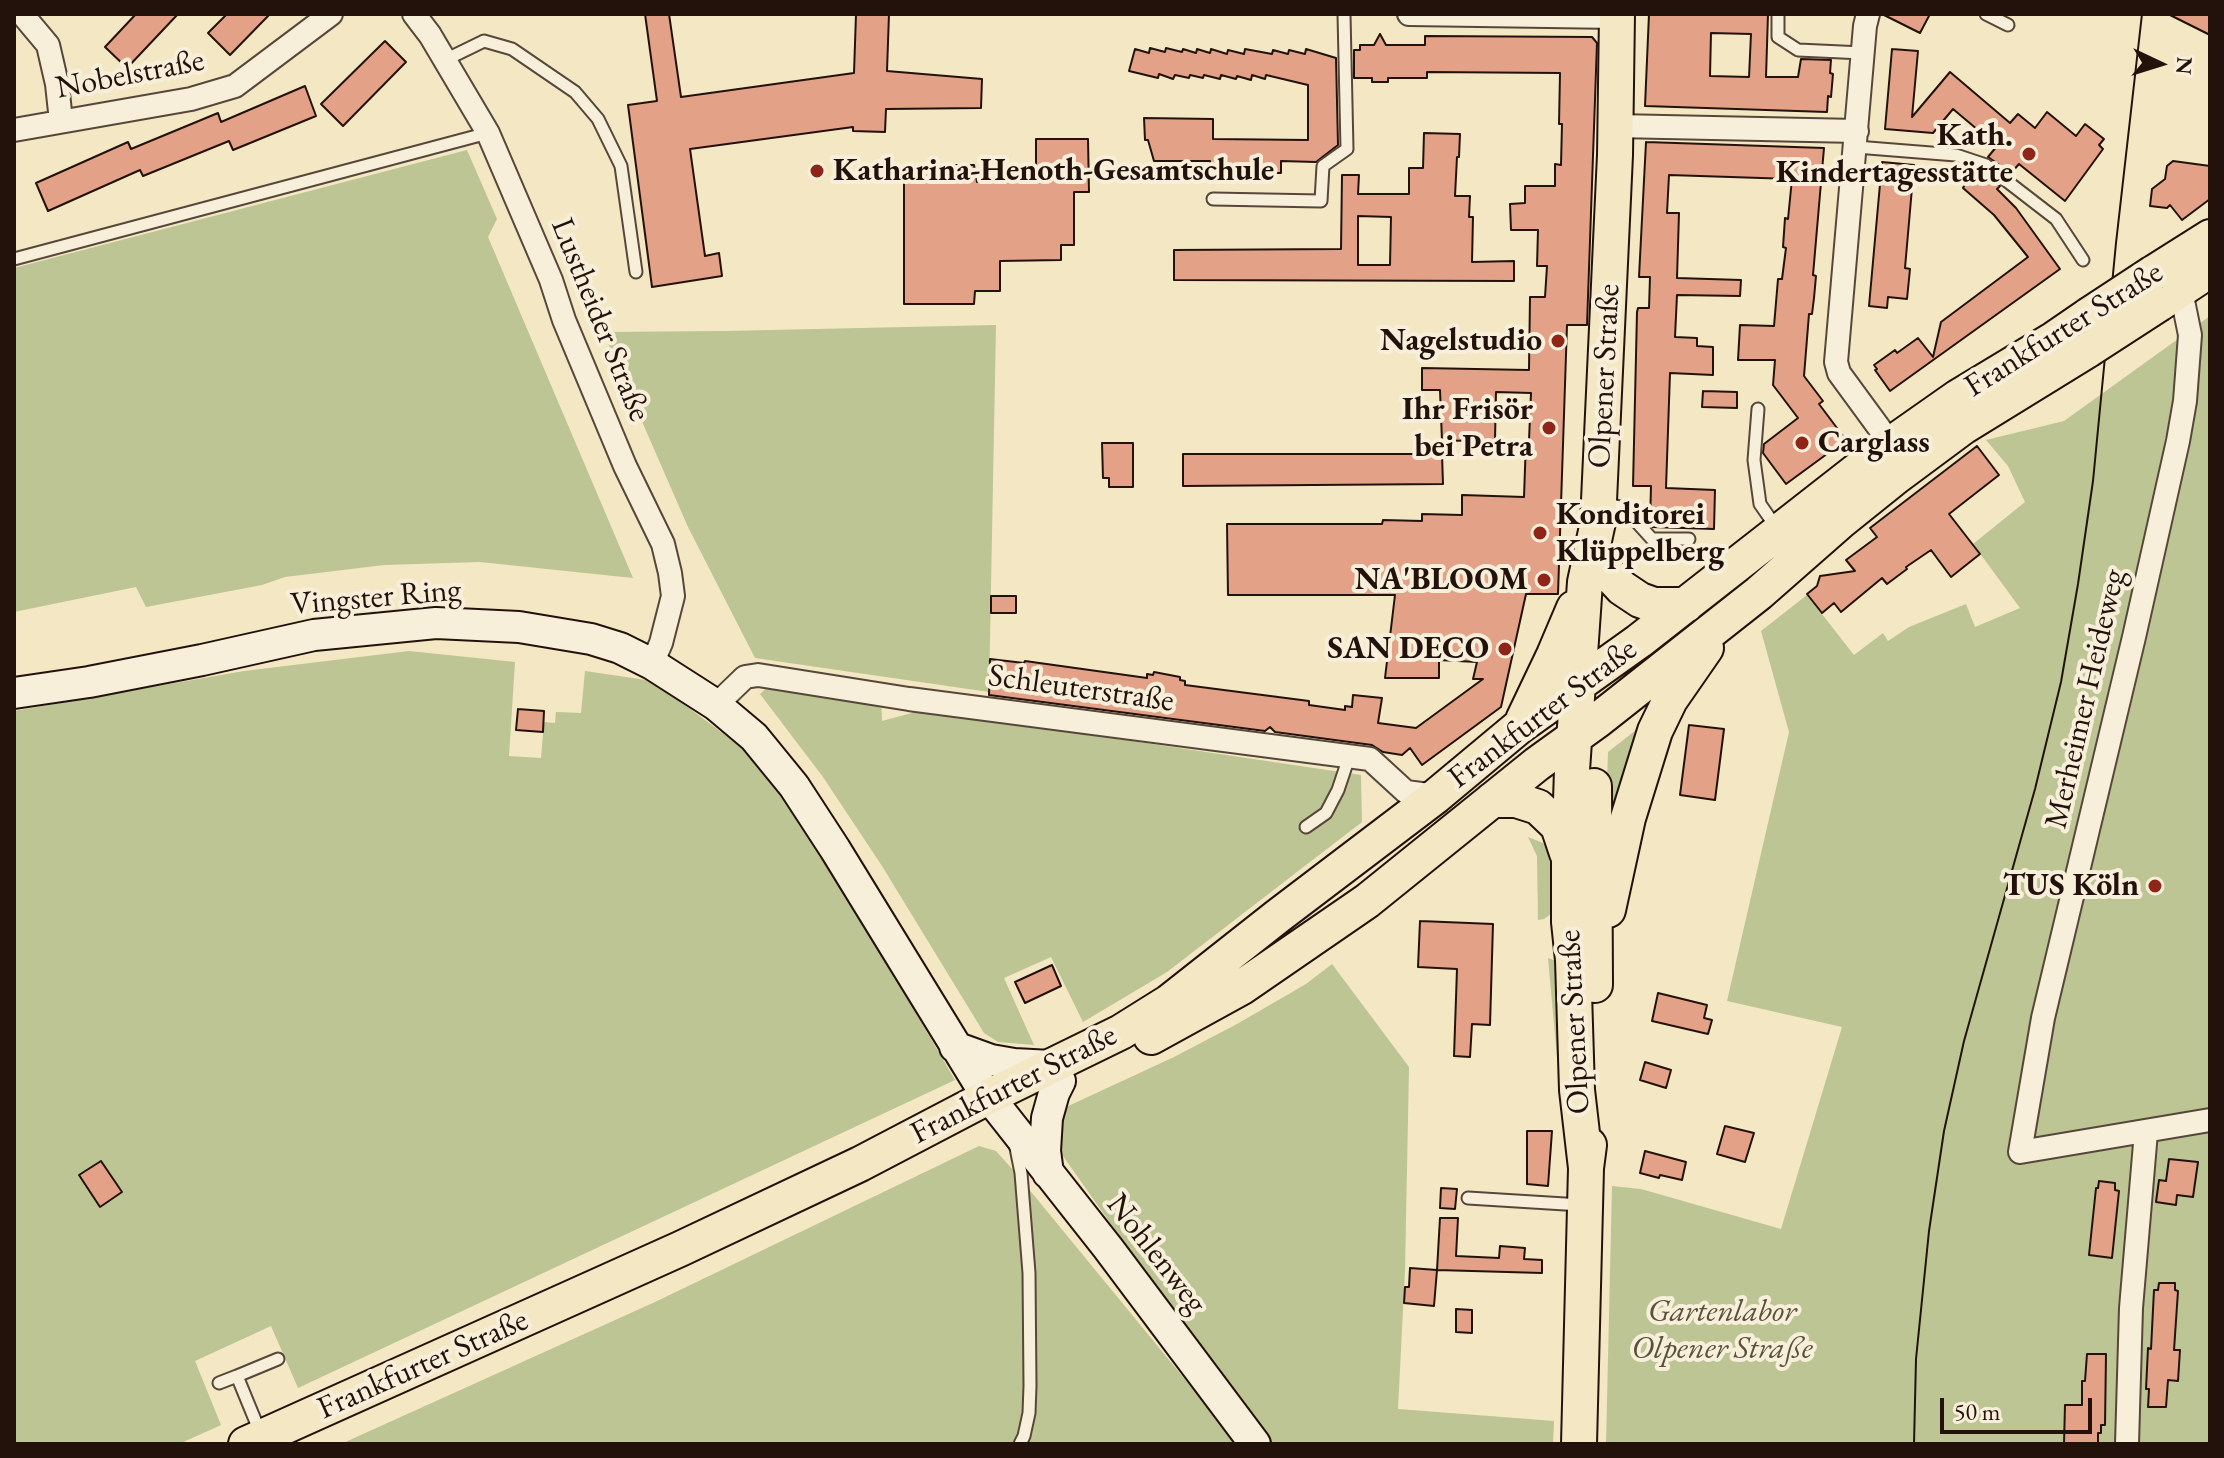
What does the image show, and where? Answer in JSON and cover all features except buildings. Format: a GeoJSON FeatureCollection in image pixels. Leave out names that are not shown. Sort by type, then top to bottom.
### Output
{"type":"FeatureCollection","features":[{"type":"Feature","properties":{"kind":"main road","name":"Olpener Straße"},"geometry":{"type":"LineString","coordinates":[[1586,1168],[1577,1090],[1569,861],[1586,729],[1599,512],[1616,126],[1617,15]]}},
{"type":"Feature","properties":{"kind":"main road","name":"Frankfurter Straße"},"geometry":{"type":"LineString","coordinates":[[1055,1074],[1121,1053],[1242,987],[1367,901],[1537,764],[1759,593],[1841,521],[1963,427],[2088,350],[2167,282],[2210,237]]}},
{"type":"Feature","properties":{"kind":"main road","name":"Frankfurter Straße"},"geometry":{"type":"LineString","coordinates":[[254,1440],[653,1262],[860,1164],[942,1137],[999,1111],[1169,1002],[1436,796],[1520,726],[1686,605],[1891,444],[1958,397],[2089,315],[2167,282],[2210,270]]}},
{"type":"Feature","properties":{"kind":"main road"},"geometry":{"type":"LineString","coordinates":[[1520,726],[1594,574],[1609,574],[1622,588],[1654,605],[1686,605]]}},
{"type":"Feature","properties":{"kind":"main road"},"geometry":{"type":"LineString","coordinates":[[1595,952],[1610,902],[1628,818],[1655,731],[1670,700],[1701,652],[1759,593]]}},
{"type":"Feature","properties":{"kind":"main road","name":"Vingster Ring"},"geometry":{"type":"LineString","coordinates":[[14,693],[89,682],[314,635],[436,623],[519,627],[591,639],[620,648],[652,664],[716,705],[754,737],[794,786],[955,1047],[999,1111]]}},
{"type":"Feature","properties":{"kind":"main road","name":"Olpener Straße"},"geometry":{"type":"LineString","coordinates":[[1579,1444],[1586,1168],[1597,1089],[1593,822],[1586,729]]}},
{"type":"Feature","properties":{"kind":"main road"},"geometry":{"type":"LineString","coordinates":[[1492,800],[1530,803],[1545,812],[1562,834],[1569,861]]}},
{"type":"Feature","properties":{"kind":"main road"},"geometry":{"type":"LineString","coordinates":[[955,1047],[991,1060],[1055,1074],[1054,1093],[1047,1118],[1045,1151],[1048,1173]]}},
{"type":"Feature","properties":{"kind":"main road","name":"Nohlenweg"},"geometry":{"type":"LineString","coordinates":[[999,1111],[1108,1248],[1255,1444]]}},
{"type":"Feature","properties":{"kind":"street"},"geometry":{"type":"LineString","coordinates":[[22,14],[48,45],[61,121]]}},
{"type":"Feature","properties":{"kind":"street","name":"Nobelstraße"},"geometry":{"type":"LineString","coordinates":[[14,130],[191,99],[235,86],[331,14]]}},
{"type":"Feature","properties":{"kind":"street","name":"Lustheider Straße"},"geometry":{"type":"LineString","coordinates":[[414,14],[430,35],[488,133],[607,422],[663,544],[673,596],[661,643],[652,664]]}},
{"type":"Feature","properties":{"kind":"street"},"geometry":{"type":"LineString","coordinates":[[1409,14],[1617,15]]}},
{"type":"Feature","properties":{"kind":"street"},"geometry":{"type":"LineString","coordinates":[[1868,14],[1836,362],[1839,373],[1891,444]]}},
{"type":"Feature","properties":{"kind":"street"},"geometry":{"type":"LineString","coordinates":[[1616,126],[1857,139]]}},
{"type":"Feature","properties":{"kind":"street","name":"Merheimer Heideweg"},"geometry":{"type":"LineString","coordinates":[[2167,282],[2190,335],[2178,441],[2043,1018],[2020,1152],[2210,1120]]}},
{"type":"Feature","properties":{"kind":"street","name":"Schleuterstraße"},"geometry":{"type":"LineString","coordinates":[[716,705],[745,677],[758,675],[909,699],[1370,759],[1406,792],[1436,796]]}},
{"type":"Feature","properties":{"kind":"street"},"geometry":{"type":"LineString","coordinates":[[2127,1444],[2131,1308],[2146,1132]]}},
{"type":"Feature","properties":{"kind":"lane"},"geometry":{"type":"LineString","coordinates":[[1213,199],[1321,201],[1323,166],[1347,149],[1344,14]]}},
{"type":"Feature","properties":{"kind":"lane"},"geometry":{"type":"LineString","coordinates":[[1778,14],[1778,37],[1798,50],[1863,53]]}},
{"type":"Feature","properties":{"kind":"lane"},"geometry":{"type":"LineString","coordinates":[[1986,14],[2008,25]]}},
{"type":"Feature","properties":{"kind":"lane"},"geometry":{"type":"LineString","coordinates":[[445,60],[484,41],[512,49],[575,92],[598,119],[621,166],[636,272]]}},
{"type":"Feature","properties":{"kind":"lane"},"geometry":{"type":"LineString","coordinates":[[14,259],[488,133]]}},
{"type":"Feature","properties":{"kind":"lane"},"geometry":{"type":"LineString","coordinates":[[1857,139],[1956,155],[1986,165],[2056,219],[2083,260]]}},
{"type":"Feature","properties":{"kind":"lane"},"geometry":{"type":"LineString","coordinates":[[1758,409],[1754,460],[1760,504],[1778,531]]}},
{"type":"Feature","properties":{"kind":"lane"},"geometry":{"type":"LineString","coordinates":[[1599,512],[1624,508],[1652,539],[1689,539]]}},
{"type":"Feature","properties":{"kind":"lane"},"geometry":{"type":"LineString","coordinates":[[1306,827],[1326,813],[1349,757]]}},
{"type":"Feature","properties":{"kind":"lane"},"geometry":{"type":"LineString","coordinates":[[999,1111],[1021,1173],[1029,1273],[1029,1413],[1020,1444]]}},
{"type":"Feature","properties":{"kind":"lane"},"geometry":{"type":"LineString","coordinates":[[1468,1198],[1585,1205]]}},
{"type":"Feature","properties":{"kind":"lane"},"geometry":{"type":"LineString","coordinates":[[219,1383],[278,1359]]}},
{"type":"Feature","properties":{"kind":"lane"},"geometry":{"type":"LineString","coordinates":[[237,1376],[254,1440]]}},
{"type":"Feature","properties":{"kind":"green space"},"geometry":{"type":"Polygon","coordinates":[[[467,150],[497,219],[488,237],[633,578],[480,562],[384,565],[285,577],[262,585],[146,607],[136,587],[14,612],[14,268],[467,150]]]}},
{"type":"Feature","properties":{"kind":"green space","name":"Gartenlabor Olpener Straße"},"geometry":{"type":"Polygon","coordinates":[[[2210,316],[2210,1444],[1606,1444],[1612,1186],[1641,1189],[1781,1229],[1842,1027],[1727,1001],[1789,732],[1761,631],[1807,595],[1854,655],[1883,633],[1888,641],[1909,627],[1966,604],[1975,627],[2020,608],[1973,544],[2025,502],[2008,466],[1986,440],[2064,421],[2210,316]]]}},
{"type":"Feature","properties":{"kind":"green space"},"geometry":{"type":"Polygon","coordinates":[[[996,325],[989,692],[755,658],[688,527],[603,332],[996,325]]]}},
{"type":"Feature","properties":{"kind":"green space"},"geometry":{"type":"Polygon","coordinates":[[[409,651],[515,662],[509,756],[541,758],[544,722],[555,723],[556,712],[581,713],[585,671],[653,681],[737,744],[786,791],[955,1080],[298,1388],[271,1326],[195,1361],[221,1425],[179,1444],[14,1444],[14,711],[244,671],[409,651]]]}},
{"type":"Feature","properties":{"kind":"green space"},"geometry":{"type":"Polygon","coordinates":[[[768,687],[881,699],[882,721],[923,710],[1361,775],[1362,822],[1167,972],[1083,1022],[1051,957],[1004,978],[1034,1045],[998,1042],[984,1033],[882,866],[823,777],[760,694],[768,687]]]}},
{"type":"Feature","properties":{"kind":"green space"},"geometry":{"type":"Polygon","coordinates":[[[1649,720],[1604,881],[1608,752],[1649,720]]]}},
{"type":"Feature","properties":{"kind":"green space"},"geometry":{"type":"Polygon","coordinates":[[[1528,837],[1554,850],[1555,911],[1538,920],[1537,856],[1528,837]]]}},
{"type":"Feature","properties":{"kind":"green space"},"geometry":{"type":"Polygon","coordinates":[[[1548,958],[1564,964],[1565,1085],[1559,1079],[1548,958]]]}},
{"type":"Feature","properties":{"kind":"green space"},"geometry":{"type":"Polygon","coordinates":[[[1332,964],[1409,1067],[1405,1270],[1398,1409],[1554,1421],[1553,1444],[1270,1444],[1224,1385],[1056,1146],[1064,1108],[1237,1024],[1306,984],[1332,964]]]}},
{"type":"Feature","properties":{"kind":"green space"},"geometry":{"type":"Polygon","coordinates":[[[979,1146],[996,1151],[1014,1171],[1238,1444],[341,1444],[655,1302],[979,1146]]]}},
{"type":"Feature","properties":{"kind":"tram line"},"geometry":{"type":"LineString","coordinates":[[1914,1444],[1916,1359],[1929,1231],[1944,1131],[1964,1041],[2035,789],[2061,682],[2078,584],[2093,481],[2142,14]]}},
{"type":"Feature","properties":{"kind":"place","name":"Kath. Kindertagesstätte"},"geometry":{"type":"Point","coordinates":[2029,154]}},
{"type":"Feature","properties":{"kind":"place","name":"Katharina-Henoth-Gesamtschule"},"geometry":{"type":"Point","coordinates":[817,171]}},
{"type":"Feature","properties":{"kind":"place","name":"Nagelstudio"},"geometry":{"type":"Point","coordinates":[1558,341]}},
{"type":"Feature","properties":{"kind":"place","name":"Ihr Frisör bei Petra"},"geometry":{"type":"Point","coordinates":[1549,428]}},
{"type":"Feature","properties":{"kind":"place","name":"Carglass"},"geometry":{"type":"Point","coordinates":[1802,443]}},
{"type":"Feature","properties":{"kind":"place","name":"Konditorei Klüppelberg"},"geometry":{"type":"Point","coordinates":[1540,533]}},
{"type":"Feature","properties":{"kind":"place","name":"NA'BLOOM"},"geometry":{"type":"Point","coordinates":[1544,580]}},
{"type":"Feature","properties":{"kind":"place","name":"SAN DECO"},"geometry":{"type":"Point","coordinates":[1505,649]}},
{"type":"Feature","properties":{"kind":"place","name":"TUS Köln"},"geometry":{"type":"Point","coordinates":[2155,886]}}]}
